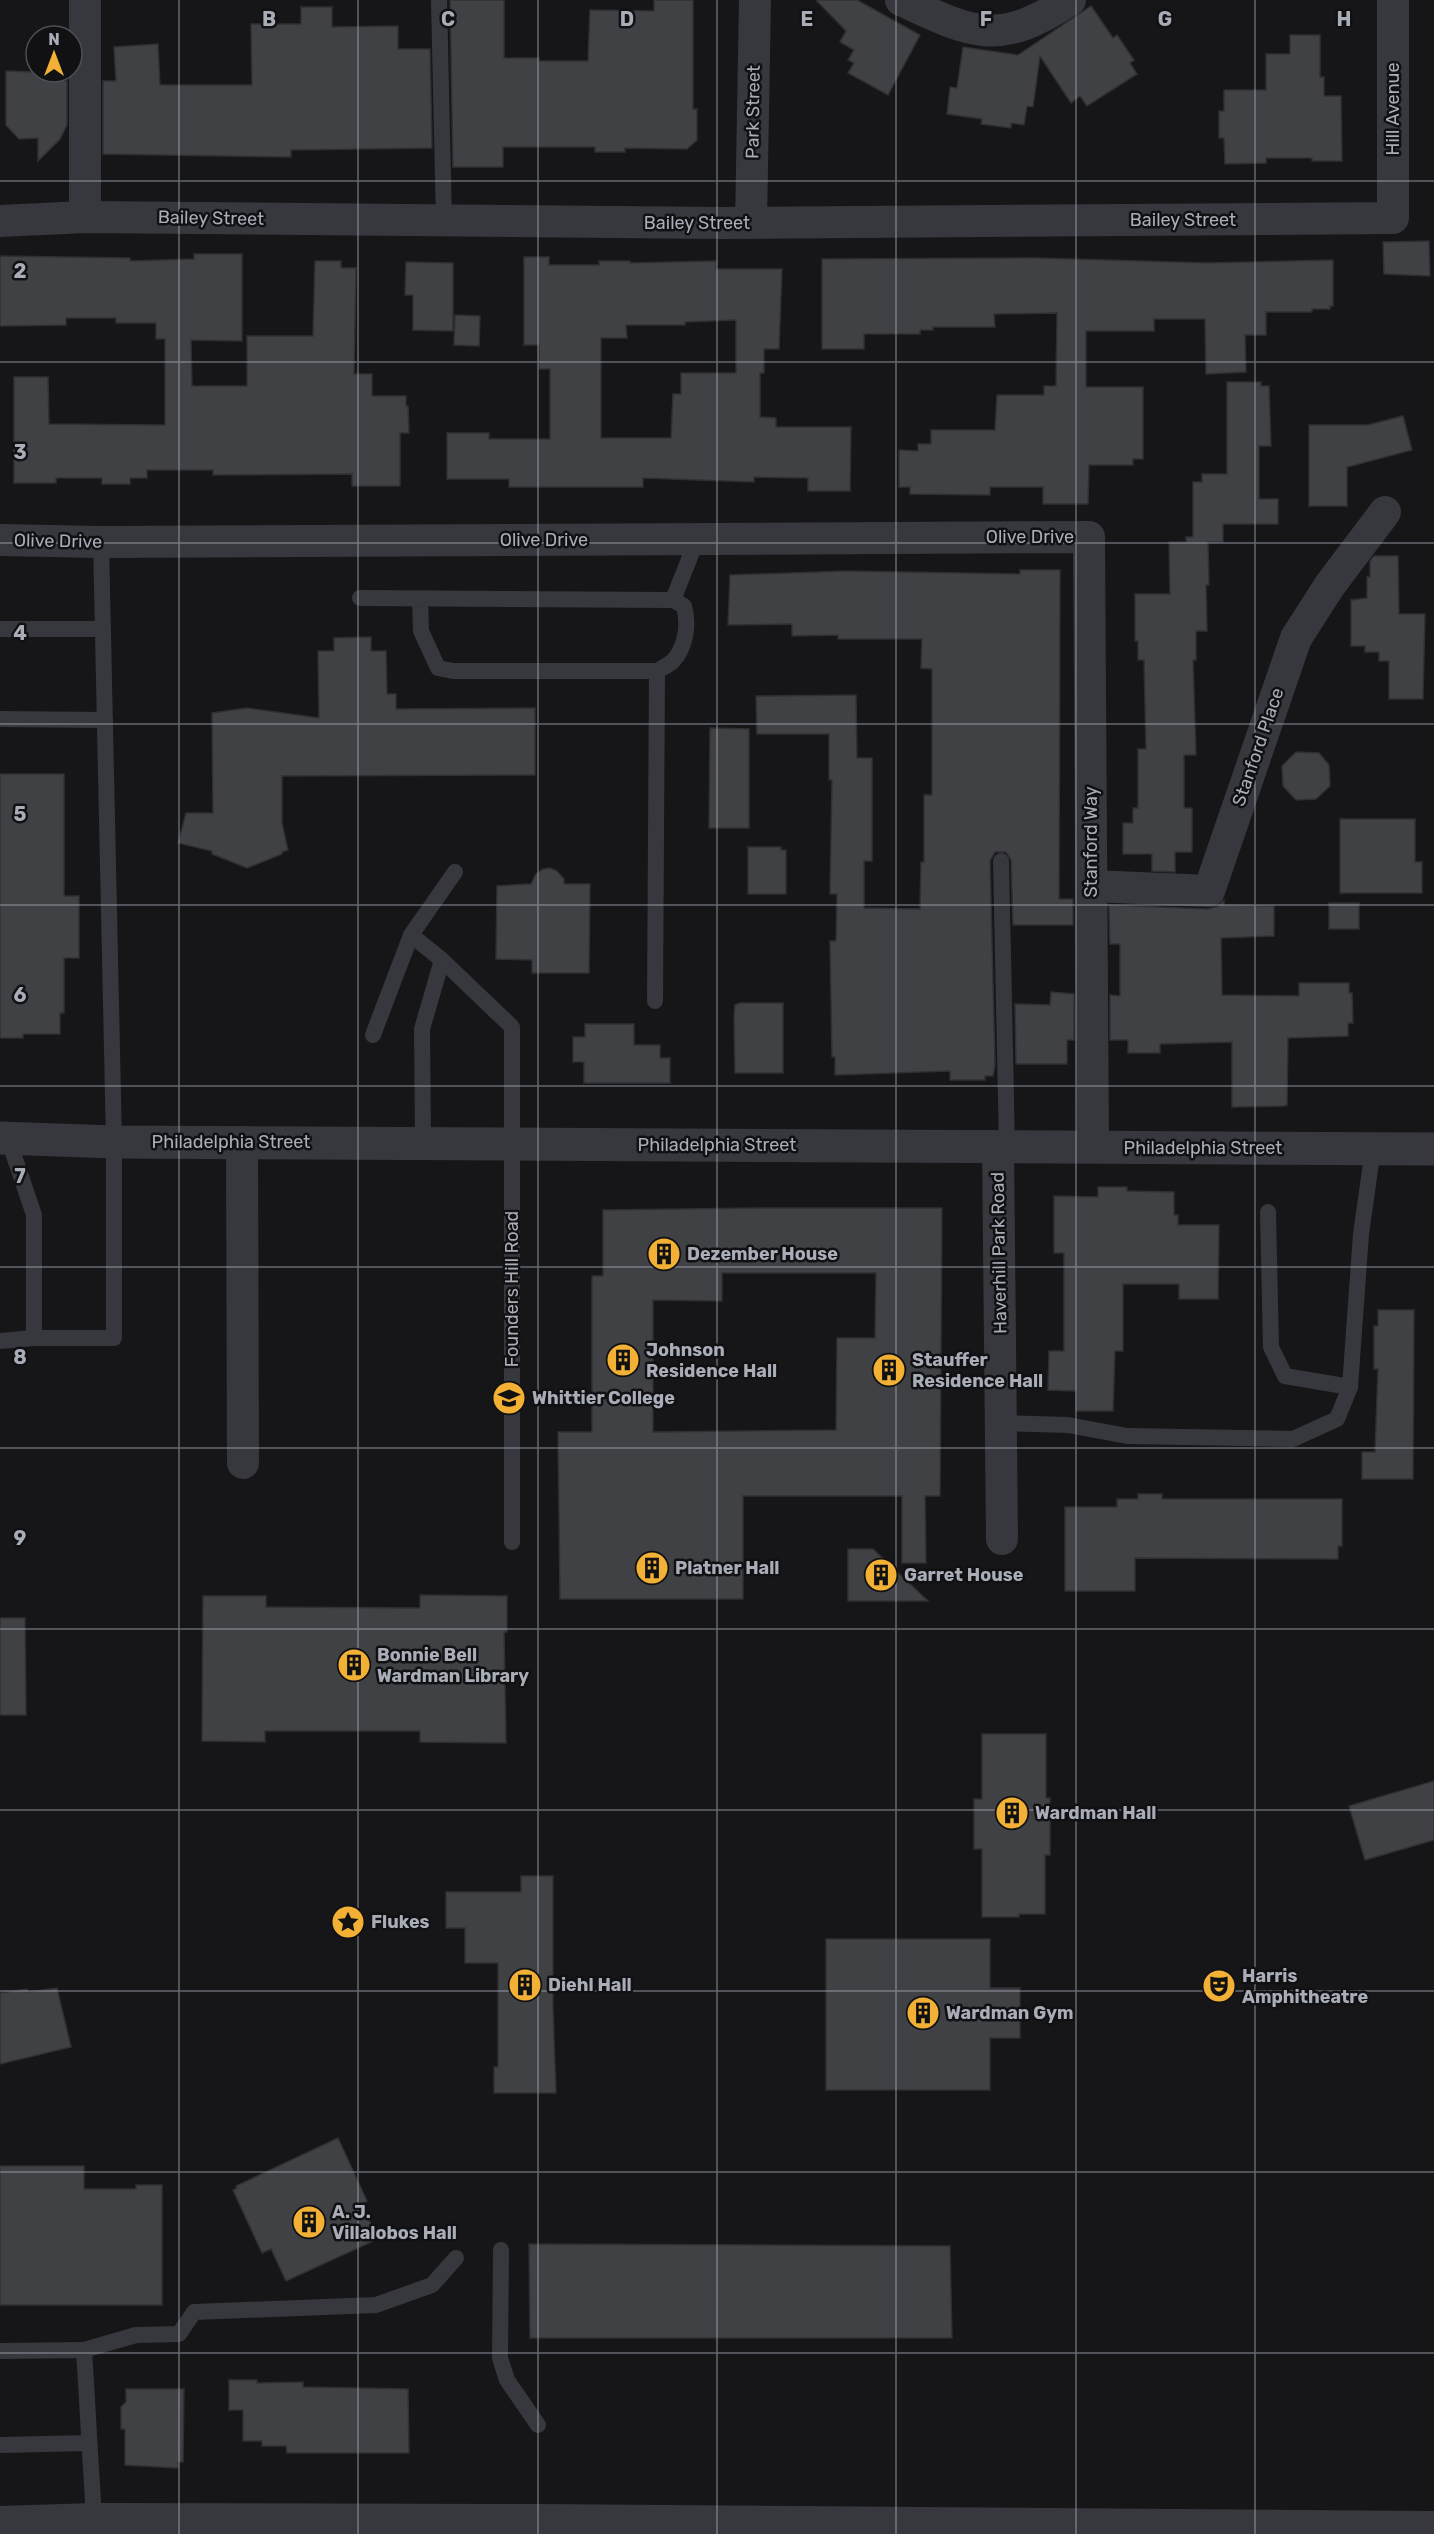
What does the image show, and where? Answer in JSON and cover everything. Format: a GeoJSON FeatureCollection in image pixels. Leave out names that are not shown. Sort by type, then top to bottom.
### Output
{"type":"FeatureCollection","features":[{"type":"Feature","properties":{"kind":"street"},"geometry":{"type":"LineString","coordinates":[[85,0],[85,217]]}},
{"type":"Feature","properties":{"kind":"street","name":"Park Street"},"geometry":{"type":"LineString","coordinates":[[751,223],[755,0]]}},
{"type":"Feature","properties":{"kind":"street"},"geometry":{"type":"LineString","coordinates":[[901,0],[942,19],[969,28],[994,32],[1019,28],[1045,16],[1070,0]]}},
{"type":"Feature","properties":{"kind":"street","name":"Hill Avenue"},"geometry":{"type":"LineString","coordinates":[[1393,0],[1393,218]]}},
{"type":"Feature","properties":{"kind":"street","name":"Bailey Street"},"geometry":{"type":"LineString","coordinates":[[0,221],[85,217],[751,223],[1393,218]]}},
{"type":"Feature","properties":{"kind":"street","name":"Stanford Place"},"geometry":{"type":"LineString","coordinates":[[1092,886],[1209,891],[1296,638],[1330,585],[1385,512]]}},
{"type":"Feature","properties":{"kind":"street","name":"Stanford Way"},"geometry":{"type":"LineString","coordinates":[[1089,537],[1093,1147]]}},
{"type":"Feature","properties":{"kind":"street","name":"Olive Drive"},"geometry":{"type":"LineString","coordinates":[[0,540],[101,542],[1089,537]]}},
{"type":"Feature","properties":{"kind":"street","name":"Philadelphia Street"},"geometry":{"type":"LineString","coordinates":[[4,1138],[114,1142],[1434,1149]]}},
{"type":"Feature","properties":{"kind":"street"},"geometry":{"type":"LineString","coordinates":[[242,1142],[243,1462]]}},
{"type":"Feature","properties":{"kind":"street","name":"Haverhill Park Road"},"geometry":{"type":"LineString","coordinates":[[1002,1539],[1003,1147]]}},
{"type":"Feature","properties":{"kind":"street"},"geometry":{"type":"LineString","coordinates":[[0,2522],[94,2519],[481,2527],[1051,2522],[1227,2530],[1434,2527]]}},
{"type":"Feature","properties":{"kind":"lane"},"geometry":{"type":"LineString","coordinates":[[439,0],[444,221]]}},
{"type":"Feature","properties":{"kind":"lane"},"geometry":{"type":"LineString","coordinates":[[672,600],[697,539]]}},
{"type":"Feature","properties":{"kind":"lane"},"geometry":{"type":"LineString","coordinates":[[0,1341],[34,1338],[114,1338],[114,1142],[101,542]]}},
{"type":"Feature","properties":{"kind":"lane"},"geometry":{"type":"LineString","coordinates":[[360,598],[672,600],[684,606],[688,619],[687,632],[674,660],[657,672],[453,671],[438,669],[421,631],[420,599]]}},
{"type":"Feature","properties":{"kind":"lane"},"geometry":{"type":"LineString","coordinates":[[0,629],[103,629]]}},
{"type":"Feature","properties":{"kind":"lane"},"geometry":{"type":"LineString","coordinates":[[655,1001],[657,672]]}},
{"type":"Feature","properties":{"kind":"lane"},"geometry":{"type":"LineString","coordinates":[[0,719],[105,720]]}},
{"type":"Feature","properties":{"kind":"lane"},"geometry":{"type":"LineString","coordinates":[[1001,861],[1003,1147]]}},
{"type":"Feature","properties":{"kind":"lane"},"geometry":{"type":"LineString","coordinates":[[373,1035],[411,935],[455,872]]}},
{"type":"Feature","properties":{"kind":"lane","name":"Founders Hill Road"},"geometry":{"type":"LineString","coordinates":[[411,935],[442,960],[512,1028],[512,1542]]}},
{"type":"Feature","properties":{"kind":"lane"},"geometry":{"type":"LineString","coordinates":[[423,1143],[422,1029],[442,960]]}},
{"type":"Feature","properties":{"kind":"lane"},"geometry":{"type":"LineString","coordinates":[[4,1138],[34,1215],[34,1338]]}},
{"type":"Feature","properties":{"kind":"lane"},"geometry":{"type":"LineString","coordinates":[[1001,1423],[1068,1425],[1127,1436],[1293,1438],[1337,1419],[1350,1387],[1361,1234],[1373,1149]]}},
{"type":"Feature","properties":{"kind":"lane"},"geometry":{"type":"LineString","coordinates":[[1268,1212],[1271,1347],[1285,1376],[1350,1387]]}},
{"type":"Feature","properties":{"kind":"lane"},"geometry":{"type":"LineString","coordinates":[[501,2250],[500,2358],[507,2380],[538,2425]]}},
{"type":"Feature","properties":{"kind":"lane"},"geometry":{"type":"LineString","coordinates":[[0,2351],[84,2350],[136,2335],[179,2334],[194,2312],[376,2305],[432,2285],[456,2258]]}},
{"type":"Feature","properties":{"kind":"lane"},"geometry":{"type":"LineString","coordinates":[[84,2350],[94,2519]]}},
{"type":"Feature","properties":{"kind":"lane"},"geometry":{"type":"LineString","coordinates":[[0,2445],[89,2443]]}},
{"type":"Feature","properties":{"kind":"building"},"geometry":{"type":"Polygon","coordinates":[[[450,0],[504,0],[504,58],[588,61],[590,10],[654,11],[654,0],[693,0],[693,109],[697,109],[697,140],[687,149],[625,148],[625,152],[595,152],[595,147],[503,147],[503,167],[453,167],[450,0]]]}},
{"type":"Feature","properties":{"kind":"building"},"geometry":{"type":"Polygon","coordinates":[[[816,0],[857,0],[920,35],[888,95],[848,73],[854,63],[848,60],[854,50],[840,42],[846,31],[816,0]]]}},
{"type":"Feature","properties":{"kind":"building"},"geometry":{"type":"Polygon","coordinates":[[[1091,6],[1113,38],[1117,35],[1134,60],[1130,63],[1137,74],[1087,106],[1080,96],[1071,103],[1040,56],[1033,107],[1027,106],[1024,125],[1011,123],[1011,128],[981,124],[982,119],[947,114],[950,87],[957,88],[963,47],[1018,55],[1091,6]]]}},
{"type":"Feature","properties":{"kind":"building"},"geometry":{"type":"Polygon","coordinates":[[[301,7],[332,7],[332,27],[398,26],[398,49],[430,49],[432,148],[291,150],[291,157],[103,154],[103,81],[116,81],[114,47],[158,44],[160,85],[252,85],[251,24],[301,24],[301,7]]]}},
{"type":"Feature","properties":{"kind":"building"},"geometry":{"type":"Polygon","coordinates":[[[1290,35],[1320,35],[1320,77],[1324,77],[1324,96],[1341,96],[1342,161],[1312,161],[1312,158],[1266,158],[1266,163],[1225,164],[1224,138],[1219,138],[1219,111],[1224,111],[1224,90],[1266,90],[1266,54],[1290,54],[1290,35]]]}},
{"type":"Feature","properties":{"kind":"building"},"geometry":{"type":"Polygon","coordinates":[[[6,71],[24,72],[24,84],[67,84],[67,125],[60,139],[38,161],[38,138],[19,139],[6,125],[6,71]]]}},
{"type":"Feature","properties":{"kind":"building"},"geometry":{"type":"Polygon","coordinates":[[[1429,241],[1430,276],[1384,274],[1383,242],[1429,241]]]}},
{"type":"Feature","properties":{"kind":"building"},"geometry":{"type":"Polygon","coordinates":[[[194,254],[242,254],[242,341],[191,340],[192,386],[247,386],[247,336],[313,336],[315,261],[341,261],[341,268],[356,268],[354,374],[372,374],[372,396],[406,396],[409,433],[400,433],[400,486],[352,486],[352,474],[213,475],[213,470],[147,470],[147,478],[130,478],[130,484],[102,484],[102,478],[56,478],[56,483],[14,483],[14,377],[48,377],[49,424],[165,425],[165,339],[156,339],[156,323],[116,323],[116,318],[66,318],[66,325],[0,326],[0,256],[130,258],[130,261],[194,259],[194,254]]]}},
{"type":"Feature","properties":{"kind":"building"},"geometry":{"type":"Polygon","coordinates":[[[524,257],[549,257],[549,265],[599,265],[599,261],[630,261],[630,263],[716,261],[716,269],[782,269],[779,349],[764,349],[764,373],[760,373],[760,417],[776,418],[776,427],[851,427],[850,491],[808,491],[808,478],[754,477],[754,482],[643,478],[643,487],[509,487],[509,479],[447,479],[447,433],[489,433],[489,439],[550,439],[550,369],[539,369],[539,345],[524,345],[524,257]],[[736,320],[685,322],[685,325],[626,325],[627,338],[601,338],[601,438],[671,438],[673,394],[681,394],[681,373],[736,373],[736,320]]]}},
{"type":"Feature","properties":{"kind":"building"},"geometry":{"type":"Polygon","coordinates":[[[1036,258],[1208,263],[1333,260],[1333,306],[1330,306],[1330,309],[1312,309],[1312,312],[1266,312],[1266,335],[1245,335],[1246,372],[1206,374],[1205,319],[1154,319],[1154,331],[1086,331],[1086,387],[1143,387],[1143,459],[1133,459],[1133,465],[1089,465],[1088,504],[1043,504],[1043,487],[990,487],[990,495],[910,494],[910,487],[899,487],[899,450],[918,451],[918,444],[931,444],[931,430],[995,430],[997,395],[1044,395],[1044,386],[1056,386],[1057,313],[994,314],[995,327],[933,327],[933,330],[920,330],[920,334],[864,334],[864,349],[822,349],[822,259],[1036,258]]]}},
{"type":"Feature","properties":{"kind":"building"},"geometry":{"type":"Polygon","coordinates":[[[406,262],[453,263],[453,331],[413,330],[413,295],[405,295],[406,262]]]}},
{"type":"Feature","properties":{"kind":"building"},"geometry":{"type":"Polygon","coordinates":[[[455,315],[480,316],[479,346],[454,345],[455,315]]]}},
{"type":"Feature","properties":{"kind":"building"},"geometry":{"type":"Polygon","coordinates":[[[1227,382],[1261,382],[1261,386],[1269,386],[1271,446],[1259,446],[1259,499],[1278,499],[1278,524],[1223,524],[1223,542],[1208,542],[1207,631],[1196,631],[1196,660],[1193,660],[1196,755],[1184,755],[1184,808],[1192,808],[1192,852],[1175,852],[1175,872],[1152,871],[1152,854],[1123,854],[1123,823],[1133,823],[1133,808],[1138,808],[1138,749],[1146,749],[1144,660],[1138,660],[1138,641],[1135,641],[1135,594],[1170,594],[1169,542],[1186,542],[1186,537],[1193,537],[1193,482],[1202,482],[1202,474],[1227,474],[1227,382]]]}},
{"type":"Feature","properties":{"kind":"building"},"geometry":{"type":"Polygon","coordinates":[[[1403,416],[1412,450],[1347,467],[1347,506],[1309,506],[1309,425],[1368,425],[1403,416]]]}},
{"type":"Feature","properties":{"kind":"building"},"geometry":{"type":"Polygon","coordinates":[[[1374,556],[1398,556],[1399,614],[1425,614],[1423,699],[1389,699],[1389,661],[1379,661],[1379,652],[1365,652],[1365,646],[1351,646],[1351,600],[1367,598],[1367,577],[1370,577],[1370,561],[1374,556]]]}},
{"type":"Feature","properties":{"kind":"building"},"geometry":{"type":"Polygon","coordinates":[[[1020,570],[1060,570],[1059,899],[1073,899],[1073,925],[1013,925],[1011,860],[1006,852],[995,852],[990,861],[995,1064],[993,1076],[985,1076],[985,1080],[950,1080],[950,1071],[835,1075],[835,1057],[832,1057],[830,941],[836,941],[837,894],[830,894],[832,780],[829,780],[829,734],[757,734],[756,696],[856,695],[857,758],[872,758],[872,861],[864,861],[864,908],[920,909],[921,862],[924,862],[924,795],[932,795],[932,669],[921,668],[922,639],[838,639],[838,635],[792,636],[792,624],[728,625],[730,575],[846,571],[1020,574],[1020,570]]]}},
{"type":"Feature","properties":{"kind":"building"},"geometry":{"type":"Polygon","coordinates":[[[371,637],[371,651],[386,651],[387,694],[396,694],[396,709],[535,708],[535,775],[282,776],[282,823],[288,850],[282,854],[247,868],[212,854],[212,851],[178,843],[186,813],[213,813],[212,713],[247,708],[319,718],[318,651],[334,651],[334,638],[371,637]]]}},
{"type":"Feature","properties":{"kind":"building"},"geometry":{"type":"Polygon","coordinates":[[[710,728],[749,729],[749,828],[709,828],[710,728]]]}},
{"type":"Feature","properties":{"kind":"building"},"geometry":{"type":"Polygon","coordinates":[[[1296,752],[1319,753],[1329,765],[1330,786],[1316,799],[1296,800],[1283,786],[1282,766],[1296,752]]]}},
{"type":"Feature","properties":{"kind":"building"},"geometry":{"type":"Polygon","coordinates":[[[0,774],[64,774],[64,896],[79,896],[79,958],[64,958],[64,1013],[60,1013],[60,1034],[23,1034],[23,1038],[0,1038],[0,774]]]}},
{"type":"Feature","properties":{"kind":"building"},"geometry":{"type":"Polygon","coordinates":[[[1340,819],[1415,819],[1415,862],[1422,862],[1422,893],[1340,893],[1340,819]]]}},
{"type":"Feature","properties":{"kind":"building"},"geometry":{"type":"Polygon","coordinates":[[[748,847],[781,847],[781,850],[786,850],[786,894],[748,894],[748,847]]]}},
{"type":"Feature","properties":{"kind":"building"},"geometry":{"type":"Polygon","coordinates":[[[550,868],[557,871],[564,879],[564,884],[590,884],[589,973],[532,973],[532,960],[496,959],[497,886],[531,884],[536,874],[543,869],[550,868]]]}},
{"type":"Feature","properties":{"kind":"building"},"geometry":{"type":"Polygon","coordinates":[[[1224,900],[1224,905],[1274,906],[1274,936],[1221,938],[1222,995],[1299,996],[1299,983],[1349,983],[1349,993],[1352,993],[1353,1023],[1348,1023],[1348,1036],[1288,1038],[1287,1105],[1284,1106],[1232,1107],[1232,1042],[1160,1044],[1160,1053],[1128,1053],[1128,1040],[1110,1040],[1110,995],[1120,996],[1120,944],[1110,944],[1109,905],[1208,909],[1218,906],[1224,900]]]}},
{"type":"Feature","properties":{"kind":"building"},"geometry":{"type":"Polygon","coordinates":[[[1329,903],[1359,903],[1359,929],[1329,929],[1329,903]]]}},
{"type":"Feature","properties":{"kind":"building"},"geometry":{"type":"Polygon","coordinates":[[[1051,992],[1074,994],[1074,1040],[1067,1040],[1067,1064],[1016,1064],[1015,1004],[1050,1005],[1051,992]]]}},
{"type":"Feature","properties":{"kind":"building"},"geometry":{"type":"Polygon","coordinates":[[[783,1003],[783,1073],[735,1073],[734,1017],[735,1005],[783,1003]]]}},
{"type":"Feature","properties":{"kind":"building"},"geometry":{"type":"Polygon","coordinates":[[[585,1024],[634,1024],[634,1045],[660,1045],[660,1058],[670,1058],[670,1083],[584,1083],[584,1062],[573,1062],[573,1037],[585,1037],[585,1024]]]}},
{"type":"Feature","properties":{"kind":"building"},"geometry":{"type":"Polygon","coordinates":[[[1098,1187],[1127,1187],[1127,1191],[1174,1192],[1174,1215],[1178,1215],[1178,1225],[1219,1225],[1218,1299],[1179,1299],[1179,1284],[1123,1284],[1123,1351],[1115,1351],[1113,1411],[1076,1411],[1076,1391],[1048,1390],[1049,1351],[1064,1351],[1064,1253],[1054,1253],[1054,1196],[1098,1197],[1098,1187]]]}},
{"type":"Feature","properties":{"kind":"building"},"geometry":{"type":"Polygon","coordinates":[[[942,1208],[940,1496],[925,1496],[926,1563],[902,1563],[902,1496],[743,1496],[743,1599],[560,1599],[558,1432],[592,1432],[592,1276],[603,1276],[603,1210],[942,1208]],[[722,1273],[722,1301],[653,1300],[653,1432],[836,1430],[837,1338],[875,1338],[876,1273],[722,1273]]]}},
{"type":"Feature","properties":{"kind":"building"},"geometry":{"type":"Polygon","coordinates":[[[1378,1310],[1414,1310],[1413,1479],[1362,1479],[1362,1452],[1375,1452],[1378,1369],[1374,1369],[1374,1326],[1378,1326],[1378,1310]]]}},
{"type":"Feature","properties":{"kind":"building"},"geometry":{"type":"Polygon","coordinates":[[[1138,1494],[1162,1494],[1162,1499],[1342,1499],[1342,1546],[1338,1546],[1338,1559],[1135,1558],[1135,1591],[1065,1591],[1065,1507],[1117,1507],[1117,1499],[1138,1499],[1138,1494]]]}},
{"type":"Feature","properties":{"kind":"building","name":"Garret House"},"geometry":{"type":"Polygon","coordinates":[[[848,1549],[873,1549],[928,1601],[848,1601],[848,1549]]]}},
{"type":"Feature","properties":{"kind":"building","name":"Bonnie Bell Wardman Library"},"geometry":{"type":"Polygon","coordinates":[[[420,1595],[507,1596],[507,1632],[504,1632],[506,1743],[420,1742],[420,1731],[265,1731],[265,1742],[202,1741],[203,1596],[266,1596],[266,1607],[420,1608],[420,1595]]]}},
{"type":"Feature","properties":{"kind":"building"},"geometry":{"type":"Polygon","coordinates":[[[0,1618],[25,1618],[26,1715],[0,1715],[0,1618]]]}},
{"type":"Feature","properties":{"kind":"building","name":"Wardman Hall"},"geometry":{"type":"Polygon","coordinates":[[[982,1734],[1046,1734],[1046,1798],[1050,1798],[1050,1855],[1045,1855],[1045,1914],[982,1917],[982,1849],[974,1849],[974,1799],[982,1799],[982,1734]]]}},
{"type":"Feature","properties":{"kind":"building"},"geometry":{"type":"Polygon","coordinates":[[[1434,1781],[1434,1840],[1365,1860],[1349,1806],[1434,1781]]]}},
{"type":"Feature","properties":{"kind":"building","name":"Diehl Hall"},"geometry":{"type":"Polygon","coordinates":[[[521,1876],[553,1876],[553,2008],[556,2093],[494,2093],[494,2067],[498,2067],[498,1963],[465,1963],[465,1928],[446,1928],[446,1892],[521,1892],[521,1876]]]}},
{"type":"Feature","properties":{"kind":"building","name":"Wardman Gym"},"geometry":{"type":"Polygon","coordinates":[[[826,1939],[990,1939],[990,1988],[1020,1988],[1020,2038],[990,2038],[990,2090],[826,2090],[826,1939]]]}},
{"type":"Feature","properties":{"kind":"building"},"geometry":{"type":"Polygon","coordinates":[[[57,1988],[71,2047],[0,2064],[0,1993],[57,1988]]]}},
{"type":"Feature","properties":{"kind":"building","name":"A. J. Villalobos Hall"},"geometry":{"type":"Polygon","coordinates":[[[338,2138],[367,2201],[362,2205],[378,2239],[286,2281],[271,2249],[262,2253],[233,2190],[237,2188],[236,2186],[338,2138]]]}},
{"type":"Feature","properties":{"kind":"building"},"geometry":{"type":"Polygon","coordinates":[[[0,2166],[84,2166],[84,2189],[136,2189],[136,2185],[162,2185],[162,2305],[0,2305],[0,2166]]]}},
{"type":"Feature","properties":{"kind":"building"},"geometry":{"type":"Polygon","coordinates":[[[529,2244],[950,2246],[952,2338],[530,2338],[529,2244]]]}},
{"type":"Feature","properties":{"kind":"building"},"geometry":{"type":"Polygon","coordinates":[[[229,2380],[257,2380],[257,2383],[303,2382],[303,2387],[408,2389],[409,2453],[287,2453],[286,2446],[262,2446],[262,2441],[243,2441],[243,2410],[229,2410],[229,2380]]]}},
{"type":"Feature","properties":{"kind":"building"},"geometry":{"type":"Polygon","coordinates":[[[126,2389],[184,2389],[183,2462],[178,2462],[178,2468],[125,2465],[125,2429],[121,2429],[121,2407],[126,2402],[126,2389]]]}},
{"type":"Feature","properties":{"kind":"place","name":"Dezember House"},"geometry":{"type":"Point","coordinates":[664,1254]}},
{"type":"Feature","properties":{"kind":"place","name":"Johnson Residence Hall"},"geometry":{"type":"Point","coordinates":[623,1360]}},
{"type":"Feature","properties":{"kind":"place","name":"Stauffer Residence Hall"},"geometry":{"type":"Point","coordinates":[889,1370]}},
{"type":"Feature","properties":{"kind":"place","name":"Whittier College"},"geometry":{"type":"Point","coordinates":[509,1398]}},
{"type":"Feature","properties":{"kind":"place","name":"Platner Hall"},"geometry":{"type":"Point","coordinates":[652,1568]}},
{"type":"Feature","properties":{"kind":"place","name":"Garret House"},"geometry":{"type":"Point","coordinates":[881,1575]}},
{"type":"Feature","properties":{"kind":"place","name":"Bonnie Bell Wardman Library"},"geometry":{"type":"Point","coordinates":[354,1665]}},
{"type":"Feature","properties":{"kind":"place","name":"Wardman Hall"},"geometry":{"type":"Point","coordinates":[1012,1813]}},
{"type":"Feature","properties":{"kind":"place","name":"Flukes"},"geometry":{"type":"Point","coordinates":[348,1922]}},
{"type":"Feature","properties":{"kind":"place","name":"Diehl Hall"},"geometry":{"type":"Point","coordinates":[525,1985]}},
{"type":"Feature","properties":{"kind":"place","name":"Harris Amphitheatre"},"geometry":{"type":"Point","coordinates":[1219,1986]}},
{"type":"Feature","properties":{"kind":"place","name":"Wardman Gym"},"geometry":{"type":"Point","coordinates":[923,2013]}},
{"type":"Feature","properties":{"kind":"place","name":"A. J. Villalobos Hall"},"geometry":{"type":"Point","coordinates":[309,2222]}}]}
